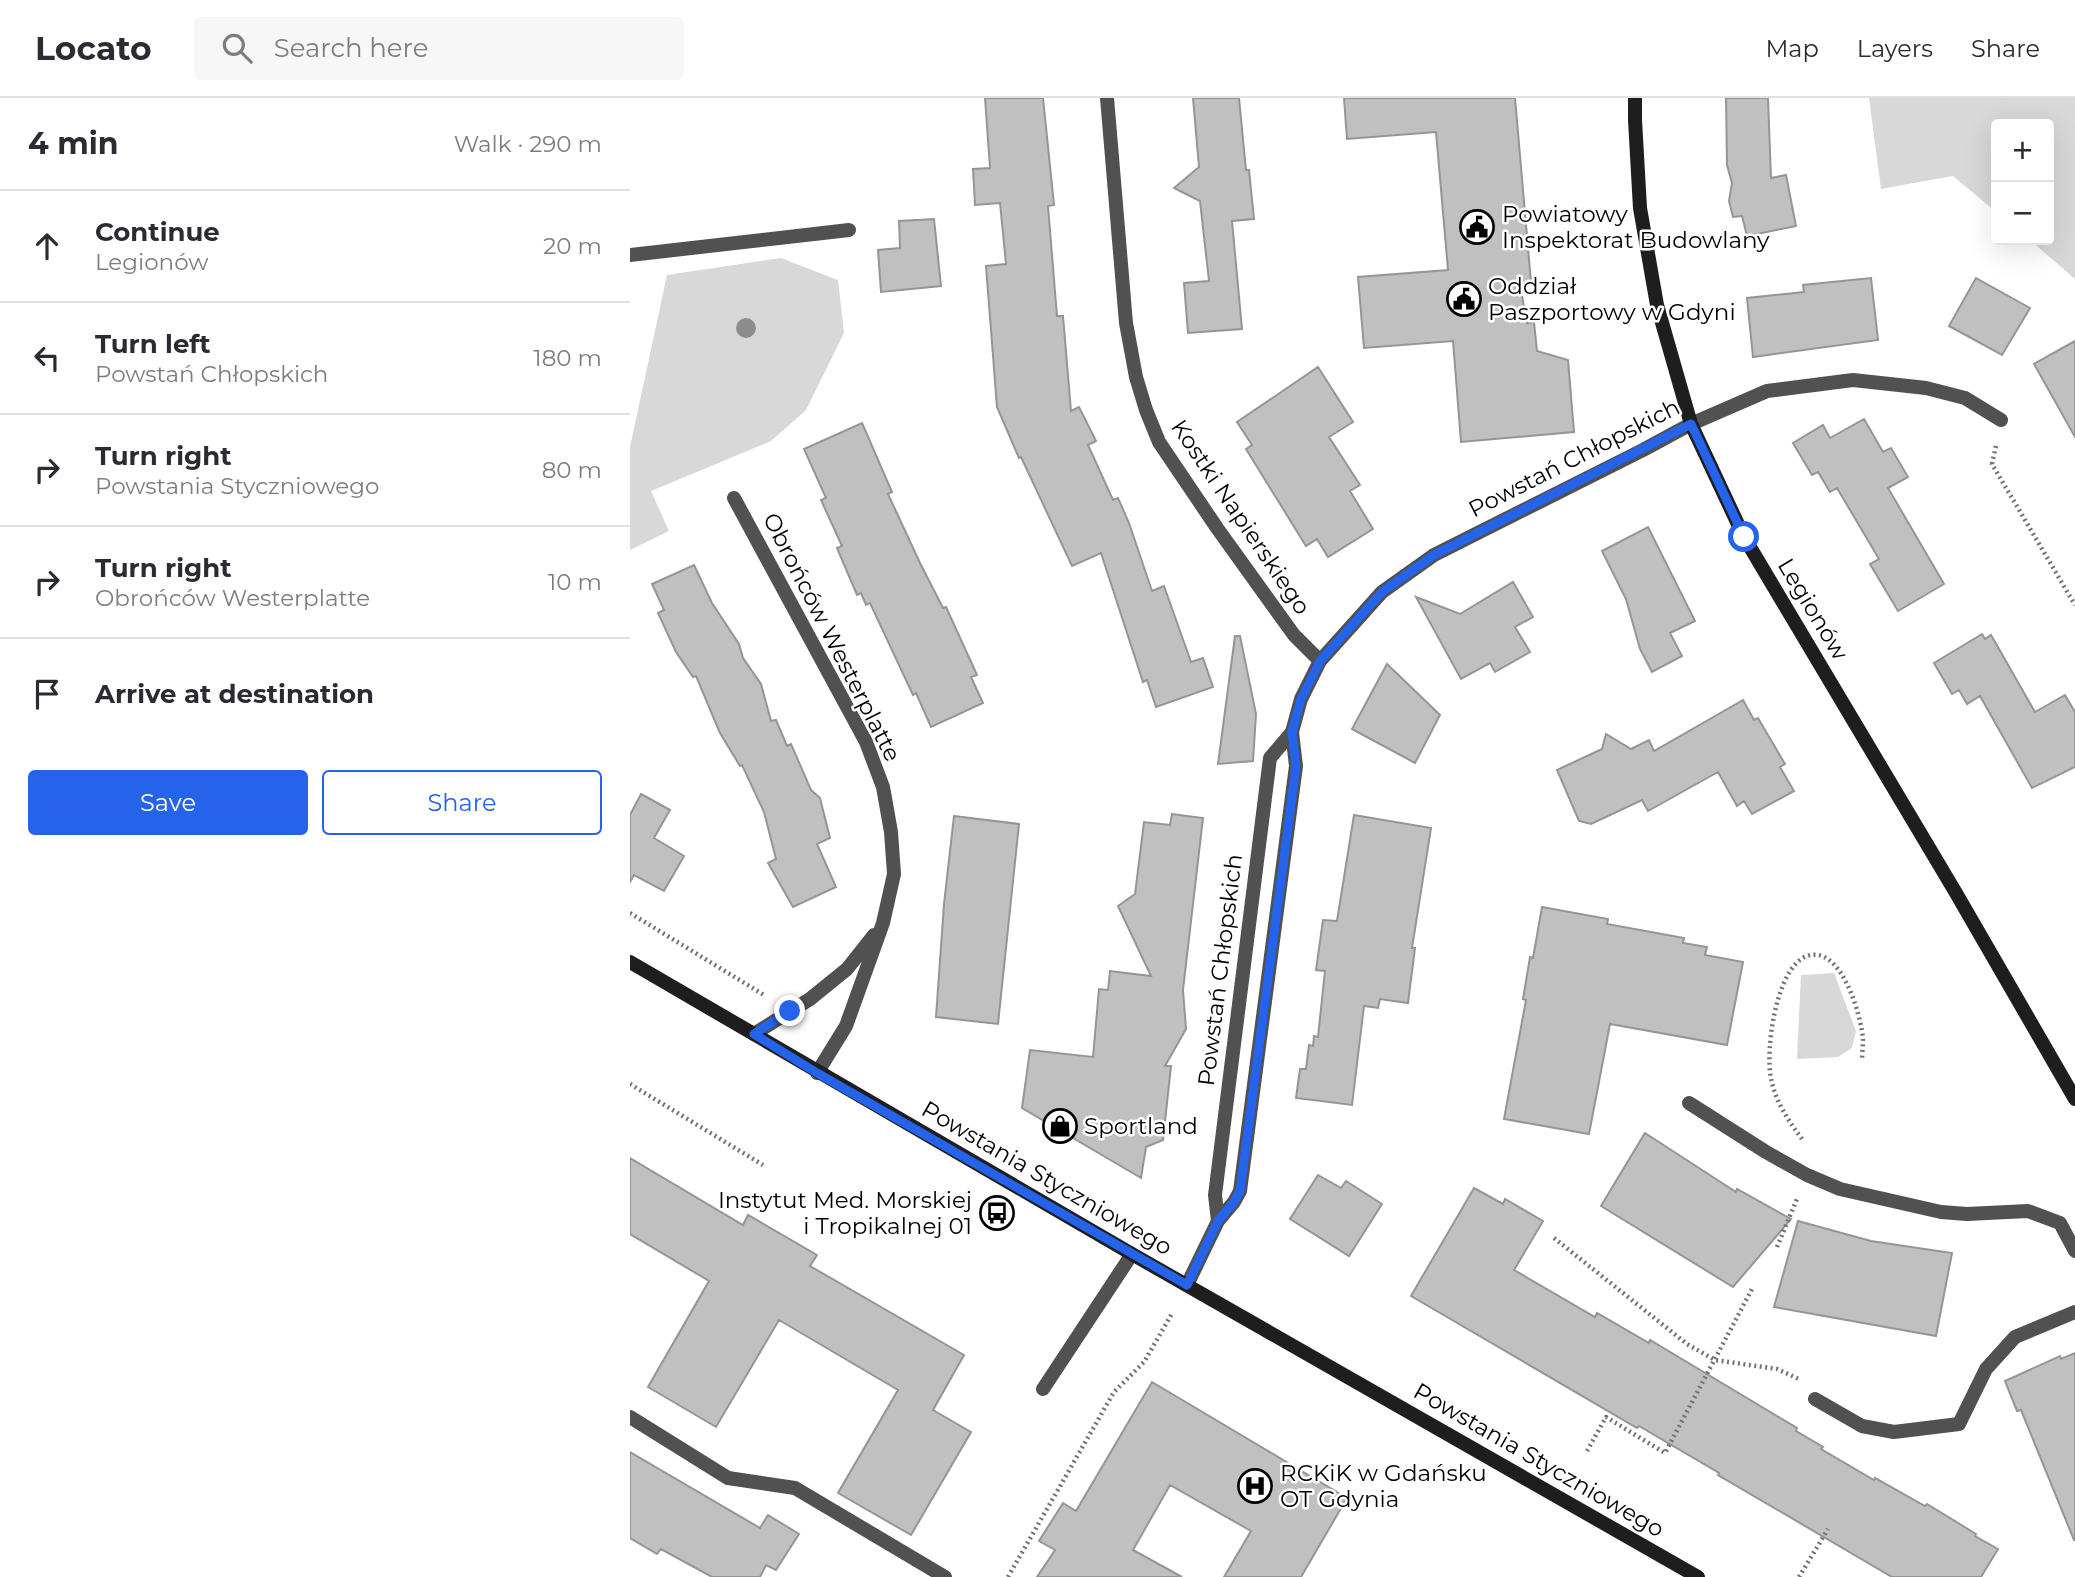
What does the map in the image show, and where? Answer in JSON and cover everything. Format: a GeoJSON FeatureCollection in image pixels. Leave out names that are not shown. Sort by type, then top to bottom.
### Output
{"type":"FeatureCollection","features":[{"type":"Feature","properties":{"kind":"street","name":"Kostki Napierskiego"},"geometry":{"type":"LineString","coordinates":[[1107,98],[1126,323],[1136,377],[1146,410],[1159,442],[1217,528],[1294,635],[1320,661]]}},
{"type":"Feature","properties":{"kind":"street","name":"Legionów"},"geometry":{"type":"LineString","coordinates":[[1635,98],[1640,208],[1654,293],[1691,424],[1744,537],[2075,1099]]}},
{"type":"Feature","properties":{"kind":"street"},"geometry":{"type":"LineString","coordinates":[[630,255],[849,230]]}},
{"type":"Feature","properties":{"kind":"street","name":"Powstań Chłopskich"},"geometry":{"type":"LineString","coordinates":[[1187,1285],[1218,1221],[1240,1191],[1296,766],[1292,732],[1301,699],[1320,661],[1382,592],[1434,555],[1691,424],[1768,391],[1853,380],[1926,388],[1965,398],[2001,420]]}},
{"type":"Feature","properties":{"kind":"street","name":"Obrońców Westerplatte"},"geometry":{"type":"LineString","coordinates":[[734,498],[866,742],[883,787],[891,832],[894,874],[883,923],[846,1026],[817,1073]]}},
{"type":"Feature","properties":{"kind":"street","name":"Powstań Chłopskich"},"geometry":{"type":"LineString","coordinates":[[1218,1221],[1214,1195],[1270,758],[1292,732]]}},
{"type":"Feature","properties":{"kind":"street","name":"Obrońców Westerplatte"},"geometry":{"type":"LineString","coordinates":[[754,1034],[810,999],[847,969],[883,923]]}},
{"type":"Feature","properties":{"kind":"street","name":"Powstania Styczniowego"},"geometry":{"type":"LineString","coordinates":[[630,962],[817,1073],[1693,1576]]}},
{"type":"Feature","properties":{"kind":"street"},"geometry":{"type":"LineString","coordinates":[[1689,1102],[1766,1152],[1807,1175],[1840,1189],[1941,1212],[2028,1211],[2060,1223],[2075,1251]]}},
{"type":"Feature","properties":{"kind":"street"},"geometry":{"type":"LineString","coordinates":[[1043,1390],[1132,1254]]}},
{"type":"Feature","properties":{"kind":"street"},"geometry":{"type":"LineString","coordinates":[[1815,1399],[1862,1426],[1894,1432],[1959,1424],[1986,1369],[2015,1337],[2075,1312]]}},
{"type":"Feature","properties":{"kind":"street"},"geometry":{"type":"LineString","coordinates":[[630,1417],[728,1478],[794,1488],[945,1577]]}},
{"type":"Feature","properties":{"kind":"path"},"geometry":{"type":"LineString","coordinates":[[2001,420],[1992,464],[2075,605]]}},
{"type":"Feature","properties":{"kind":"path"},"geometry":{"type":"LineString","coordinates":[[630,913],[790,1011]]}},
{"type":"Feature","properties":{"kind":"path"},"geometry":{"type":"LineString","coordinates":[[1807,1146],[1787,1118],[1777,1098],[1768,1058],[1775,1013],[1789,971],[1805,957],[1827,957],[1838,967],[1856,1006],[1863,1038],[1862,1061]]}},
{"type":"Feature","properties":{"kind":"path"},"geometry":{"type":"LineString","coordinates":[[630,1084],[763,1166]]}},
{"type":"Feature","properties":{"kind":"path"},"geometry":{"type":"LineString","coordinates":[[1777,1247],[1807,1175]]}},
{"type":"Feature","properties":{"kind":"path"},"geometry":{"type":"LineString","coordinates":[[1554,1238],[1687,1344],[1715,1360],[1777,1369],[1802,1381],[1815,1399]]}},
{"type":"Feature","properties":{"kind":"path"},"geometry":{"type":"LineString","coordinates":[[1587,1451],[1606,1417],[1665,1453],[1752,1289]]}},
{"type":"Feature","properties":{"kind":"path"},"geometry":{"type":"LineString","coordinates":[[1008,1577],[1115,1392],[1144,1362],[1173,1312]]}},
{"type":"Feature","properties":{"kind":"path"},"geometry":{"type":"LineString","coordinates":[[1799,1577],[1828,1529]]}},
{"type":"Feature","properties":{"kind":"shaded area"},"geometry":{"type":"Polygon","coordinates":[[[1869,98],[2075,98],[2075,279],[2036,245],[2054,245],[2054,119],[1991,119],[1991,208],[1953,176],[1881,189],[1869,98]]]}},
{"type":"Feature","properties":{"kind":"shaded area"},"geometry":{"type":"Polygon","coordinates":[[[781,258],[838,280],[844,333],[806,410],[771,441],[651,491],[669,531],[630,550],[630,447],[667,275],[781,258]]]}},
{"type":"Feature","properties":{"kind":"shaded area"},"geometry":{"type":"Polygon","coordinates":[[[1834,973],[1856,1031],[1852,1048],[1838,1057],[1797,1059],[1801,975],[1834,973]]]}},
{"type":"Feature","properties":{"kind":"building"},"geometry":{"type":"Polygon","coordinates":[[[985,98],[1043,98],[1054,205],[1048,206],[1057,316],[1063,316],[1071,411],[1079,407],[1096,441],[1088,445],[1113,500],[1118,498],[1129,523],[1152,591],[1164,586],[1191,662],[1203,658],[1213,687],[1156,707],[1147,680],[1143,682],[1101,553],[1072,566],[997,407],[986,266],[1006,264],[1000,203],[975,205],[973,169],[990,168],[985,98]]]}},
{"type":"Feature","properties":{"kind":"building"},"geometry":{"type":"Polygon","coordinates":[[[1193,98],[1239,98],[1254,219],[1232,221],[1242,329],[1188,333],[1184,283],[1209,281],[1200,201],[1174,188],[1199,167],[1193,98]]]}},
{"type":"Feature","properties":{"kind":"building"},"geometry":{"type":"Polygon","coordinates":[[[1344,98],[1515,98],[1531,282],[1520,285],[1527,323],[1534,322],[1537,351],[1568,360],[1574,432],[1461,442],[1453,341],[1364,348],[1358,277],[1448,270],[1436,132],[1347,139],[1344,98]]]}},
{"type":"Feature","properties":{"kind":"building"},"geometry":{"type":"Polygon","coordinates":[[[1726,98],[1768,98],[1771,178],[1786,175],[1796,226],[1747,236],[1742,216],[1733,217],[1729,201],[1732,183],[1727,165],[1726,98]]]}},
{"type":"Feature","properties":{"kind":"building"},"geometry":{"type":"Polygon","coordinates":[[[934,219],[941,286],[881,292],[878,250],[900,248],[899,221],[934,219]]]}},
{"type":"Feature","properties":{"kind":"building"},"geometry":{"type":"Polygon","coordinates":[[[1871,278],[1878,340],[1753,357],[1747,298],[1804,292],[1803,285],[1871,278]]]}},
{"type":"Feature","properties":{"kind":"building"},"geometry":{"type":"Polygon","coordinates":[[[1976,278],[2030,308],[2002,355],[1949,326],[1976,278]]]}},
{"type":"Feature","properties":{"kind":"building"},"geometry":{"type":"Polygon","coordinates":[[[2075,341],[2075,437],[2034,364],[2075,341]]]}},
{"type":"Feature","properties":{"kind":"building"},"geometry":{"type":"Polygon","coordinates":[[[1318,367],[1353,422],[1329,437],[1360,485],[1350,491],[1373,529],[1328,557],[1317,539],[1306,546],[1246,449],[1252,445],[1237,422],[1318,367]]]}},
{"type":"Feature","properties":{"kind":"building"},"geometry":{"type":"Polygon","coordinates":[[[1864,419],[1883,452],[1891,448],[1908,477],[1888,488],[1944,584],[1898,611],[1870,564],[1879,559],[1837,488],[1830,492],[1818,472],[1812,475],[1793,443],[1823,425],[1830,438],[1864,419]]]}},
{"type":"Feature","properties":{"kind":"building"},"geometry":{"type":"Polygon","coordinates":[[[862,423],[892,492],[888,494],[943,608],[946,607],[977,675],[971,677],[983,703],[931,727],[870,603],[866,605],[861,593],[857,595],[837,548],[842,546],[821,500],[826,498],[804,449],[862,423]]]}},
{"type":"Feature","properties":{"kind":"building"},"geometry":{"type":"Polygon","coordinates":[[[1648,527],[1695,621],[1670,633],[1682,656],[1652,672],[1640,649],[1626,599],[1602,551],[1648,527]]]}},
{"type":"Feature","properties":{"kind":"building"},"geometry":{"type":"Polygon","coordinates":[[[694,565],[712,603],[761,684],[771,721],[776,720],[787,746],[791,744],[811,790],[820,798],[830,838],[817,844],[836,887],[793,907],[768,863],[776,859],[764,812],[742,765],[740,766],[720,733],[696,676],[693,677],[676,652],[658,613],[664,610],[652,584],[694,565]]]}},
{"type":"Feature","properties":{"kind":"building"},"geometry":{"type":"Polygon","coordinates":[[[1513,582],[1533,617],[1515,627],[1530,652],[1495,672],[1490,663],[1461,679],[1416,597],[1460,614],[1513,582]]]}},
{"type":"Feature","properties":{"kind":"building"},"geometry":{"type":"Polygon","coordinates":[[[1982,634],[1985,639],[1991,635],[2035,712],[2065,695],[2075,712],[2075,767],[2032,788],[1980,696],[1967,704],[1959,690],[1952,694],[1934,663],[1982,634]]]}},
{"type":"Feature","properties":{"kind":"building"},"geometry":{"type":"Polygon","coordinates":[[[1235,636],[1240,636],[1256,714],[1253,761],[1218,764],[1235,636]]]}},
{"type":"Feature","properties":{"kind":"building"},"geometry":{"type":"Polygon","coordinates":[[[1387,664],[1440,715],[1415,763],[1352,729],[1387,664]]]}},
{"type":"Feature","properties":{"kind":"building"},"geometry":{"type":"Polygon","coordinates":[[[1743,700],[1754,720],[1758,718],[1785,764],[1780,767],[1794,791],[1752,814],[1744,801],[1737,806],[1718,772],[1648,811],[1642,800],[1591,824],[1579,821],[1557,770],[1602,749],[1606,734],[1631,749],[1649,740],[1654,751],[1743,700]]]}},
{"type":"Feature","properties":{"kind":"building"},"geometry":{"type":"Polygon","coordinates":[[[641,794],[670,810],[654,838],[684,856],[664,891],[634,875],[630,882],[630,815],[641,794]]]}},
{"type":"Feature","properties":{"kind":"building"},"geometry":{"type":"Polygon","coordinates":[[[1172,814],[1203,818],[1183,990],[1186,1029],[1165,1066],[1171,1066],[1163,1140],[1146,1147],[1141,1178],[1022,1108],[1030,1050],[1093,1057],[1099,989],[1108,990],[1110,971],[1151,976],[1118,906],[1135,894],[1144,822],[1170,825],[1172,814]]]}},
{"type":"Feature","properties":{"kind":"building"},"geometry":{"type":"Polygon","coordinates":[[[1354,815],[1431,828],[1412,948],[1415,948],[1408,1003],[1380,999],[1378,1008],[1364,1006],[1352,1105],[1296,1098],[1300,1069],[1306,1069],[1309,1045],[1313,1046],[1314,1036],[1318,1037],[1325,971],[1316,970],[1323,920],[1337,921],[1354,815]]]}},
{"type":"Feature","properties":{"kind":"building"},"geometry":{"type":"Polygon","coordinates":[[[954,816],[1019,824],[998,1024],[936,1017],[944,904],[954,816]]]}},
{"type":"Feature","properties":{"kind":"building"},"geometry":{"type":"Polygon","coordinates":[[[1542,907],[1608,919],[1607,924],[1684,938],[1683,943],[1707,947],[1705,955],[1743,962],[1727,1045],[1610,1024],[1589,1134],[1504,1119],[1526,1000],[1523,999],[1530,957],[1533,958],[1542,907]]]}},
{"type":"Feature","properties":{"kind":"building"},"geometry":{"type":"Polygon","coordinates":[[[1645,1133],[1736,1192],[1737,1189],[1791,1219],[1733,1287],[1601,1206],[1645,1133]]]}},
{"type":"Feature","properties":{"kind":"building"},"geometry":{"type":"Polygon","coordinates":[[[630,1158],[743,1225],[748,1215],[817,1255],[810,1266],[964,1355],[933,1410],[971,1432],[911,1535],[838,1493],[898,1390],[779,1320],[716,1427],[648,1387],[709,1281],[630,1234],[630,1158]]]}},
{"type":"Feature","properties":{"kind":"building"},"geometry":{"type":"Polygon","coordinates":[[[1318,1175],[1341,1188],[1346,1181],[1382,1204],[1349,1256],[1290,1219],[1318,1175]]]}},
{"type":"Feature","properties":{"kind":"building"},"geometry":{"type":"Polygon","coordinates":[[[1474,1188],[1503,1204],[1505,1199],[1543,1221],[1514,1270],[1595,1317],[1597,1313],[1649,1343],[1650,1340],[1797,1428],[1796,1431],[1823,1447],[1821,1449],[1874,1480],[1875,1478],[1925,1506],[1927,1504],[1976,1534],[1975,1536],[1998,1549],[1981,1577],[1892,1577],[1639,1426],[1637,1428],[1411,1296],[1474,1188]]]}},
{"type":"Feature","properties":{"kind":"building"},"geometry":{"type":"Polygon","coordinates":[[[1798,1221],[1871,1241],[1952,1253],[1936,1336],[1774,1307],[1798,1221]]]}},
{"type":"Feature","properties":{"kind":"building"},"geometry":{"type":"Polygon","coordinates":[[[2075,1353],[2074,1540],[2021,1410],[2017,1411],[2005,1381],[2060,1356],[2061,1359],[2075,1353]]]}},
{"type":"Feature","properties":{"kind":"building"},"geometry":{"type":"Polygon","coordinates":[[[1152,1382],[1347,1498],[1301,1577],[1224,1577],[1251,1531],[1170,1485],[1133,1550],[1182,1577],[1037,1577],[1055,1550],[1039,1541],[1063,1503],[1076,1511],[1152,1382]]]}},
{"type":"Feature","properties":{"kind":"building"},"geometry":{"type":"Polygon","coordinates":[[[630,1452],[760,1528],[768,1515],[799,1534],[776,1570],[766,1565],[760,1577],[712,1577],[661,1549],[657,1554],[630,1538],[630,1452]]]}},
{"type":"Feature","properties":{"kind":"place","name":"Powiatowy Inspektorat Budowlany"},"geometry":{"type":"Point","coordinates":[1477,227]}},
{"type":"Feature","properties":{"kind":"place","name":"Oddział Paszportowy w Gdyni"},"geometry":{"type":"Point","coordinates":[1464,299]}},
{"type":"Feature","properties":{"kind":"place","name":"Sportland"},"geometry":{"type":"Point","coordinates":[1060,1126]}},
{"type":"Feature","properties":{"kind":"place","name":"Instytut Med. Morskiej i Tropikalnej 01"},"geometry":{"type":"Point","coordinates":[997,1213]}},
{"type":"Feature","properties":{"kind":"place","name":"RCKiK w Gdańsku OT Gdynia"},"geometry":{"type":"Point","coordinates":[1255,1486]}},
{"type":"Feature","properties":{"kind":"route"},"geometry":{"type":"LineString","coordinates":[[790,1011],[754,1034],[817,1073],[1187,1285],[1218,1221],[1240,1191],[1296,766],[1292,732],[1301,699],[1320,661],[1382,592],[1434,555],[1691,424],[1744,537]]}}]}
